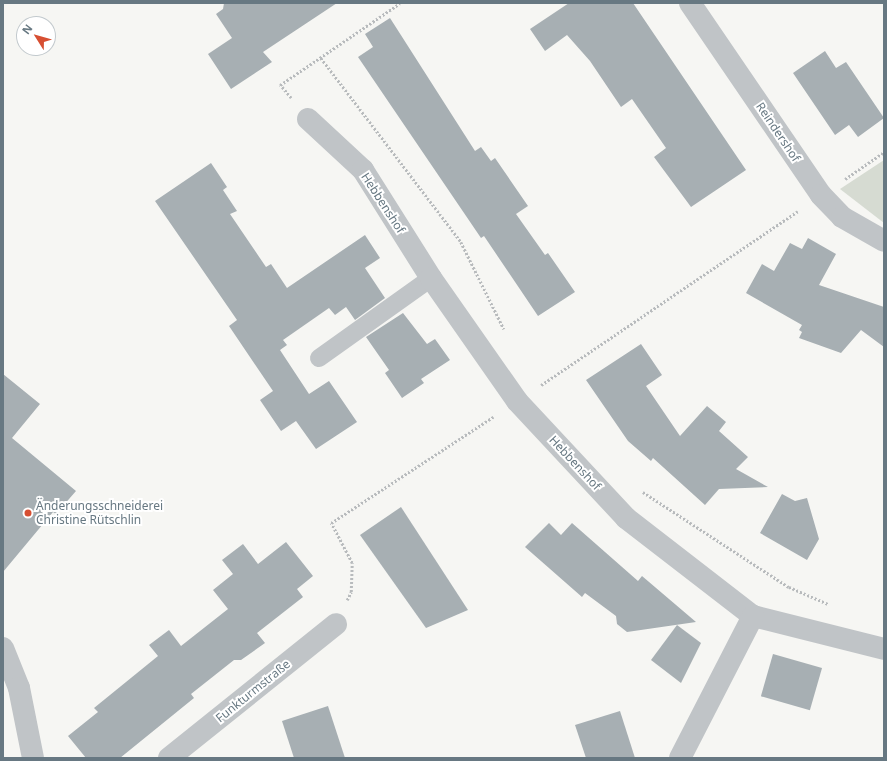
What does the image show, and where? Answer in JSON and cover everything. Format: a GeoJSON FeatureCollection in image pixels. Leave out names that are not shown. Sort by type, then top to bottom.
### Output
{"type":"FeatureCollection","features":[{"type":"Feature","properties":{"kind":"street","name":"Reindershof"},"geometry":{"type":"LineString","coordinates":[[690,3],[821,195],[842,217],[884,241]]}},
{"type":"Feature","properties":{"kind":"street","name":"Hebbenshof"},"geometry":{"type":"LineString","coordinates":[[308,119],[363,170],[431,278],[517,401],[626,518],[753,616],[884,649]]}},
{"type":"Feature","properties":{"kind":"street"},"geometry":{"type":"LineString","coordinates":[[680,758],[753,616]]}},
{"type":"Feature","properties":{"kind":"street","name":"Funkturmstraße"},"geometry":{"type":"LineString","coordinates":[[169,758],[336,624]]}},
{"type":"Feature","properties":{"kind":"street"},"geometry":{"type":"LineString","coordinates":[[3,648],[19,688],[33,758]]}},
{"type":"Feature","properties":{"kind":"lane"},"geometry":{"type":"LineString","coordinates":[[319,358],[431,278]]}},
{"type":"Feature","properties":{"kind":"path"},"geometry":{"type":"LineString","coordinates":[[308,119],[280,85],[400,3]]}},
{"type":"Feature","properties":{"kind":"path"},"geometry":{"type":"LineString","coordinates":[[321,58],[461,242],[507,336]]}},
{"type":"Feature","properties":{"kind":"path"},"geometry":{"type":"LineString","coordinates":[[539,386],[884,152]]}},
{"type":"Feature","properties":{"kind":"path"},"geometry":{"type":"LineString","coordinates":[[535,380],[543,392]]}},
{"type":"Feature","properties":{"kind":"path"},"geometry":{"type":"LineString","coordinates":[[336,624],[351,592],[352,563],[331,523],[517,401]]}},
{"type":"Feature","properties":{"kind":"path"},"geometry":{"type":"LineString","coordinates":[[637,488],[789,587],[832,606]]}},
{"type":"Feature","properties":{"kind":"shaded area"},"geometry":{"type":"Polygon","coordinates":[[[884,160],[884,223],[840,189],[884,160]]]}},
{"type":"Feature","properties":{"kind":"building"},"geometry":{"type":"Polygon","coordinates":[[[224,3],[337,3],[263,52],[272,62],[231,89],[208,54],[232,38],[216,14],[223,9],[224,3]]]}},
{"type":"Feature","properties":{"kind":"building"},"geometry":{"type":"Polygon","coordinates":[[[569,3],[633,3],[746,170],[691,207],[654,157],[666,148],[632,99],[621,107],[590,61],[567,35],[545,51],[530,29],[569,3]]]}},
{"type":"Feature","properties":{"kind":"building"},"geometry":{"type":"Polygon","coordinates":[[[390,18],[475,151],[481,147],[491,161],[495,158],[528,206],[516,214],[545,255],[548,253],[575,292],[538,316],[484,236],[481,238],[358,57],[373,47],[365,34],[390,18]]]}},
{"type":"Feature","properties":{"kind":"building"},"geometry":{"type":"Polygon","coordinates":[[[825,51],[836,68],[846,62],[884,118],[858,137],[849,125],[835,135],[793,73],[825,51]]]}},
{"type":"Feature","properties":{"kind":"building"},"geometry":{"type":"Polygon","coordinates":[[[211,163],[227,187],[223,190],[237,211],[230,214],[266,267],[271,264],[287,288],[365,235],[380,258],[365,268],[385,298],[355,320],[346,307],[335,315],[329,308],[283,340],[287,345],[280,350],[309,394],[329,381],[357,422],[316,449],[296,421],[281,431],[260,400],[273,391],[229,326],[237,320],[155,201],[211,163]]]}},
{"type":"Feature","properties":{"kind":"building"},"geometry":{"type":"Polygon","coordinates":[[[808,238],[836,254],[819,285],[884,307],[884,347],[861,330],[841,353],[799,338],[802,332],[799,330],[802,325],[746,293],[762,264],[774,271],[790,243],[802,249],[808,238]]]}},
{"type":"Feature","properties":{"kind":"building"},"geometry":{"type":"Polygon","coordinates":[[[403,313],[427,344],[435,339],[450,360],[421,379],[424,383],[402,398],[385,373],[389,370],[366,337],[403,313]]]}},
{"type":"Feature","properties":{"kind":"building"},"geometry":{"type":"Polygon","coordinates":[[[641,344],[662,375],[646,386],[680,436],[707,406],[726,422],[719,431],[748,457],[736,469],[768,487],[719,489],[705,505],[653,458],[651,461],[628,441],[586,380],[641,344]]]}},
{"type":"Feature","properties":{"kind":"building"},"geometry":{"type":"Polygon","coordinates":[[[3,374],[40,404],[12,438],[76,491],[56,514],[53,512],[3,572],[3,374]]]}},
{"type":"Feature","properties":{"kind":"building"},"geometry":{"type":"Polygon","coordinates":[[[782,494],[795,501],[807,498],[819,539],[807,560],[760,533],[782,494]]]}},
{"type":"Feature","properties":{"kind":"building"},"geometry":{"type":"Polygon","coordinates":[[[401,507],[468,610],[426,628],[360,535],[401,507]]]}},
{"type":"Feature","properties":{"kind":"building"},"geometry":{"type":"Polygon","coordinates":[[[549,523],[561,535],[572,523],[638,581],[642,576],[696,622],[627,632],[617,624],[616,616],[585,593],[582,597],[525,547],[549,523]]]}},
{"type":"Feature","properties":{"kind":"building"},"geometry":{"type":"Polygon","coordinates":[[[286,542],[313,576],[297,589],[303,597],[257,633],[265,643],[241,660],[234,660],[191,694],[194,698],[120,758],[86,758],[68,736],[98,712],[94,708],[158,656],[149,645],[169,630],[181,646],[228,609],[213,590],[233,574],[222,560],[243,544],[258,564],[286,542]]]}},
{"type":"Feature","properties":{"kind":"building"},"geometry":{"type":"Polygon","coordinates":[[[677,625],[701,643],[681,683],[651,660],[677,625]]]}},
{"type":"Feature","properties":{"kind":"building"},"geometry":{"type":"Polygon","coordinates":[[[773,654],[822,668],[810,710],[761,696],[773,654]]]}},
{"type":"Feature","properties":{"kind":"building"},"geometry":{"type":"Polygon","coordinates":[[[328,706],[345,758],[294,758],[282,721],[328,706]]]}},
{"type":"Feature","properties":{"kind":"building"},"geometry":{"type":"Polygon","coordinates":[[[620,711],[635,758],[586,758],[575,725],[620,711]]]}},
{"type":"Feature","properties":{"kind":"place","name":"Änderungsschneiderei Christine Rütschlin"},"geometry":{"type":"Point","coordinates":[28,513]}}]}
